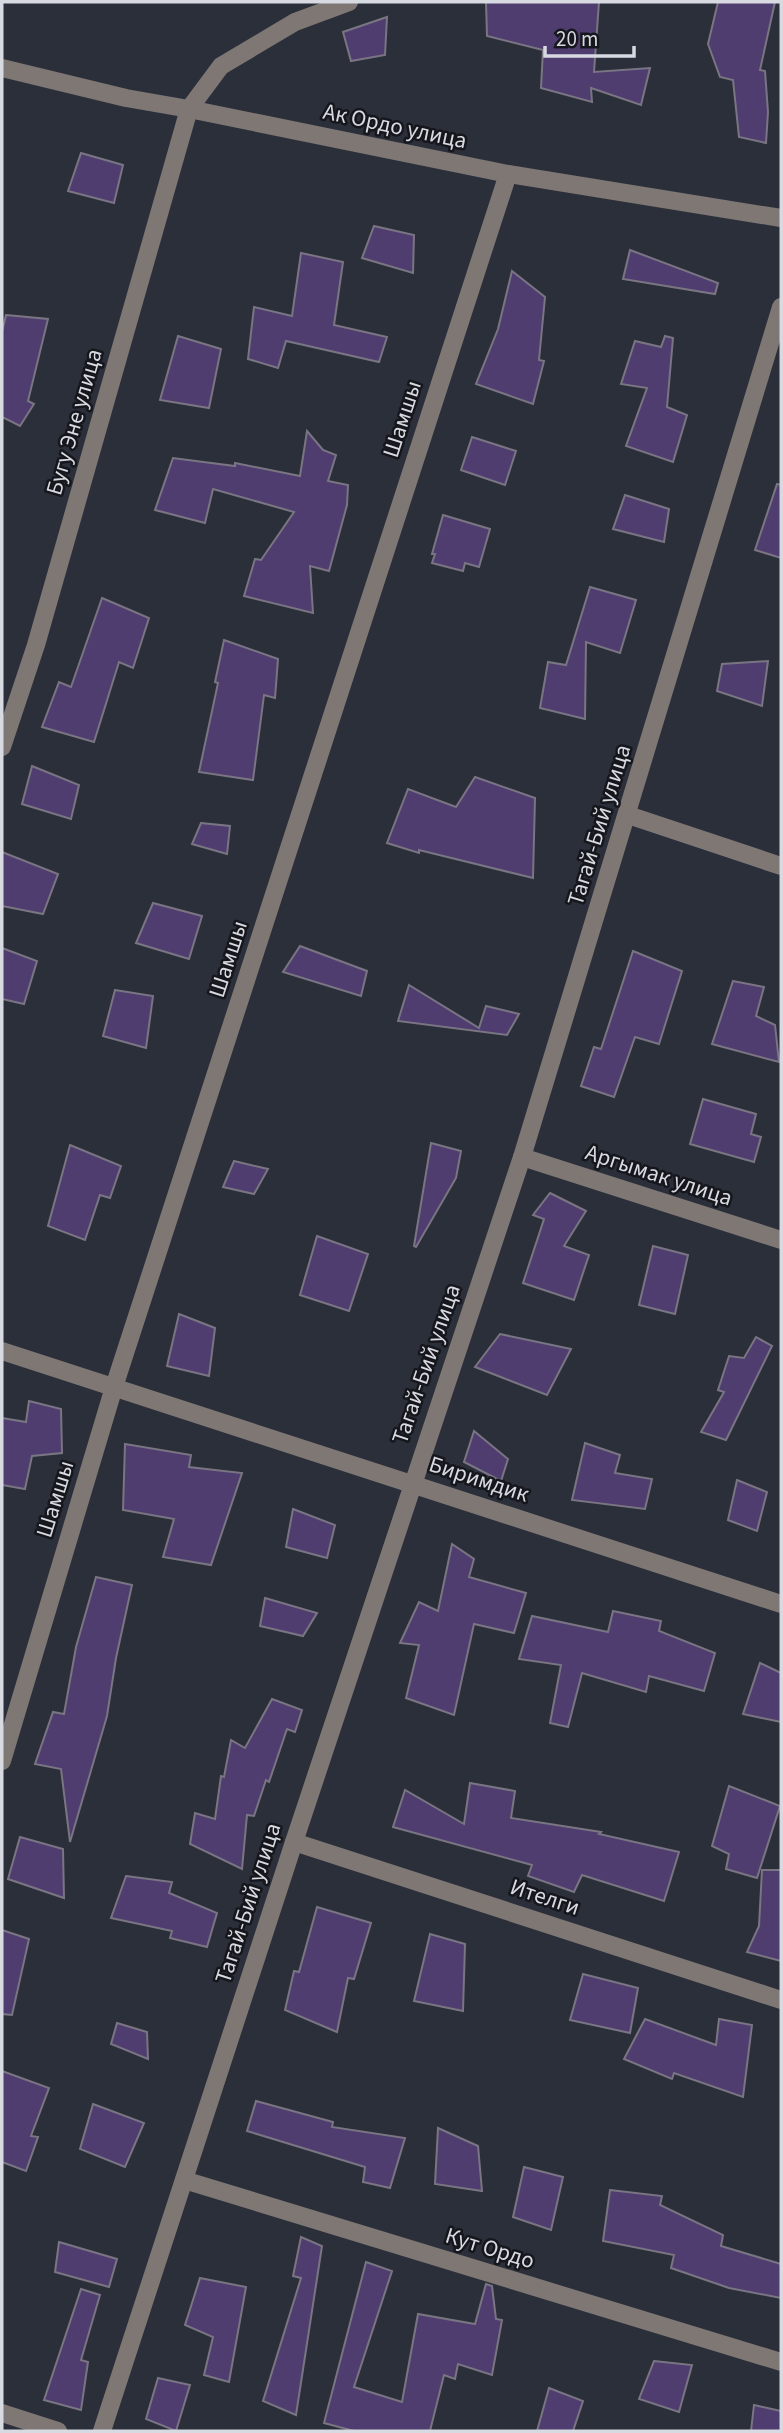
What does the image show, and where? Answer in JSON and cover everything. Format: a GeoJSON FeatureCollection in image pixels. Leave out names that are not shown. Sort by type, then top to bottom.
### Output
{"type":"FeatureCollection","features":[{"type":"Feature","properties":{"kind":"street"},"geometry":{"type":"LineString","coordinates":[[189,109],[221,66],[295,22],[349,2]]}},
{"type":"Feature","properties":{"kind":"street","name":"Ак Ордо улица"},"geometry":{"type":"LineString","coordinates":[[2,68],[126,98],[508,174],[781,218]]}},
{"type":"Feature","properties":{"kind":"street","name":"Бугу Эне улица"},"geometry":{"type":"LineString","coordinates":[[2,747],[36,645],[189,109]]}},
{"type":"Feature","properties":{"kind":"street","name":"Шамшы"},"geometry":{"type":"LineString","coordinates":[[2,1761],[114,1387],[508,174]]}},
{"type":"Feature","properties":{"kind":"street","name":"Тагай-Бий улица"},"geometry":{"type":"LineString","coordinates":[[102,2431],[293,1842],[522,1157],[781,307]]}},
{"type":"Feature","properties":{"kind":"street"},"geometry":{"type":"LineString","coordinates":[[628,815],[781,866]]}},
{"type":"Feature","properties":{"kind":"street","name":"Аргымак улица"},"geometry":{"type":"LineString","coordinates":[[522,1157],[781,1240]]}},
{"type":"Feature","properties":{"kind":"street","name":"Биримдик"},"geometry":{"type":"LineString","coordinates":[[2,1351],[781,1604]]}},
{"type":"Feature","properties":{"kind":"street","name":"Ителги"},"geometry":{"type":"LineString","coordinates":[[293,1842],[781,2000]]}},
{"type":"Feature","properties":{"kind":"street","name":"Кут Ордо"},"geometry":{"type":"LineString","coordinates":[[184,2180],[781,2362]]}},
{"type":"Feature","properties":{"kind":"street"},"geometry":{"type":"LineString","coordinates":[[2,2413],[58,2431]]}},
{"type":"Feature","properties":{"kind":"building"},"geometry":{"type":"Polygon","coordinates":[[[486,2],[599,2],[594,72],[650,68],[641,105],[591,88],[592,102],[541,88],[543,50],[487,36],[486,2]]]}},
{"type":"Feature","properties":{"kind":"building"},"geometry":{"type":"Polygon","coordinates":[[[718,2],[775,2],[760,70],[765,71],[768,112],[766,143],[739,137],[733,80],[720,77],[708,44],[718,2]]]}},
{"type":"Feature","properties":{"kind":"building"},"geometry":{"type":"Polygon","coordinates":[[[387,17],[385,55],[351,61],[343,32],[387,17]]]}},
{"type":"Feature","properties":{"kind":"building"},"geometry":{"type":"Polygon","coordinates":[[[81,153],[123,165],[114,203],[68,191],[81,153]]]}},
{"type":"Feature","properties":{"kind":"building"},"geometry":{"type":"Polygon","coordinates":[[[374,226],[414,235],[413,273],[362,258],[374,226]]]}},
{"type":"Feature","properties":{"kind":"building"},"geometry":{"type":"Polygon","coordinates":[[[630,250],[718,283],[715,294],[623,279],[630,250]]]}},
{"type":"Feature","properties":{"kind":"building"},"geometry":{"type":"Polygon","coordinates":[[[301,253],[343,262],[334,325],[387,337],[379,362],[286,341],[278,368],[248,359],[254,307],[292,316],[301,253]]]}},
{"type":"Feature","properties":{"kind":"building"},"geometry":{"type":"Polygon","coordinates":[[[512,271],[545,297],[539,360],[544,361],[533,404],[476,384],[498,329],[512,271]]]}},
{"type":"Feature","properties":{"kind":"building"},"geometry":{"type":"Polygon","coordinates":[[[6,315],[48,319],[28,401],[34,404],[20,426],[2,417],[2,332],[6,315]]]}},
{"type":"Feature","properties":{"kind":"building"},"geometry":{"type":"Polygon","coordinates":[[[178,336],[221,349],[209,408],[160,400],[178,336]]]}},
{"type":"Feature","properties":{"kind":"building"},"geometry":{"type":"Polygon","coordinates":[[[665,336],[673,338],[667,407],[687,415],[673,462],[626,446],[647,388],[621,384],[635,341],[661,347],[665,336]]]}},
{"type":"Feature","properties":{"kind":"building"},"geometry":{"type":"Polygon","coordinates":[[[307,431],[323,450],[336,455],[328,481],[348,485],[347,505],[329,571],[310,566],[313,613],[244,596],[255,559],[261,560],[294,512],[213,489],[205,523],[155,510],[173,458],[235,466],[235,463],[300,476],[307,431]]]}},
{"type":"Feature","properties":{"kind":"building"},"geometry":{"type":"Polygon","coordinates":[[[472,437],[516,451],[505,485],[461,470],[472,437]]]}},
{"type":"Feature","properties":{"kind":"building"},"geometry":{"type":"Polygon","coordinates":[[[777,484],[781,485],[781,558],[755,550],[777,484]]]}},
{"type":"Feature","properties":{"kind":"building"},"geometry":{"type":"Polygon","coordinates":[[[625,495],[669,509],[664,542],[613,529],[625,495]]]}},
{"type":"Feature","properties":{"kind":"building"},"geometry":{"type":"Polygon","coordinates":[[[443,515],[490,529],[479,567],[465,563],[463,571],[432,563],[443,515]]]}},
{"type":"Feature","properties":{"kind":"building"},"geometry":{"type":"Polygon","coordinates":[[[590,587],[636,600],[620,653],[586,642],[585,719],[540,708],[548,662],[566,665],[590,587]]]}},
{"type":"Feature","properties":{"kind":"building"},"geometry":{"type":"Polygon","coordinates":[[[102,598],[149,618],[133,668],[119,662],[94,742],[42,727],[59,682],[71,687],[102,598]]]}},
{"type":"Feature","properties":{"kind":"building"},"geometry":{"type":"Polygon","coordinates":[[[224,640],[278,659],[275,698],[264,695],[253,780],[199,772],[218,683],[215,682],[224,640]]]}},
{"type":"Feature","properties":{"kind":"building"},"geometry":{"type":"Polygon","coordinates":[[[768,661],[762,706],[717,691],[722,664],[768,661]]]}},
{"type":"Feature","properties":{"kind":"building"},"geometry":{"type":"Polygon","coordinates":[[[32,766],[79,785],[71,819],[22,804],[32,766]]]}},
{"type":"Feature","properties":{"kind":"building"},"geometry":{"type":"Polygon","coordinates":[[[475,777],[535,798],[533,878],[419,850],[419,853],[387,843],[408,789],[456,807],[475,777]]]}},
{"type":"Feature","properties":{"kind":"building"},"geometry":{"type":"Polygon","coordinates":[[[201,823],[230,826],[227,854],[192,844],[201,823]]]}},
{"type":"Feature","properties":{"kind":"building"},"geometry":{"type":"Polygon","coordinates":[[[2,852],[58,874],[43,914],[2,906],[2,852]]]}},
{"type":"Feature","properties":{"kind":"building"},"geometry":{"type":"Polygon","coordinates":[[[153,903],[202,916],[189,959],[136,943],[153,903]]]}},
{"type":"Feature","properties":{"kind":"building"},"geometry":{"type":"Polygon","coordinates":[[[300,946],[367,971],[361,996],[283,972],[300,946]]]}},
{"type":"Feature","properties":{"kind":"building"},"geometry":{"type":"Polygon","coordinates":[[[2,948],[37,961],[24,1004],[2,999],[2,948]]]}},
{"type":"Feature","properties":{"kind":"building"},"geometry":{"type":"Polygon","coordinates":[[[633,951],[682,971],[659,1044],[635,1037],[614,1097],[581,1086],[594,1047],[601,1049],[633,951]]]}},
{"type":"Feature","properties":{"kind":"building"},"geometry":{"type":"Polygon","coordinates":[[[733,981],[764,987],[756,1016],[775,1025],[779,1062],[712,1044],[733,981]]]}},
{"type":"Feature","properties":{"kind":"building"},"geometry":{"type":"Polygon","coordinates":[[[409,985],[479,1028],[486,1006],[519,1014],[507,1035],[398,1021],[409,985]]]}},
{"type":"Feature","properties":{"kind":"building"},"geometry":{"type":"Polygon","coordinates":[[[115,990],[153,996],[146,1048],[103,1036],[115,990]]]}},
{"type":"Feature","properties":{"kind":"building"},"geometry":{"type":"Polygon","coordinates":[[[703,1099],[756,1114],[751,1134],[761,1137],[754,1162],[690,1144],[703,1099]]]}},
{"type":"Feature","properties":{"kind":"building"},"geometry":{"type":"Polygon","coordinates":[[[431,1143],[461,1151],[456,1178],[416,1247],[414,1246],[431,1143]]]}},
{"type":"Feature","properties":{"kind":"building"},"geometry":{"type":"Polygon","coordinates":[[[70,1145],[121,1166],[110,1198],[100,1195],[85,1240],[48,1226],[70,1145]]]}},
{"type":"Feature","properties":{"kind":"building"},"geometry":{"type":"Polygon","coordinates":[[[234,1161],[268,1169],[254,1194],[223,1187],[234,1161]]]}},
{"type":"Feature","properties":{"kind":"building"},"geometry":{"type":"Polygon","coordinates":[[[550,1193],[586,1211],[564,1246],[589,1255],[574,1300],[523,1283],[544,1219],[533,1215],[550,1193]]]}},
{"type":"Feature","properties":{"kind":"building"},"geometry":{"type":"Polygon","coordinates":[[[317,1236],[368,1254],[349,1311],[300,1295],[317,1236]]]}},
{"type":"Feature","properties":{"kind":"building"},"geometry":{"type":"Polygon","coordinates":[[[653,1246],[688,1255],[675,1314],[639,1305],[653,1246]]]}},
{"type":"Feature","properties":{"kind":"building"},"geometry":{"type":"Polygon","coordinates":[[[179,1314],[215,1328],[209,1376],[167,1366],[179,1314]]]}},
{"type":"Feature","properties":{"kind":"building"},"geometry":{"type":"Polygon","coordinates":[[[500,1334],[571,1349],[547,1395],[475,1367],[500,1334]]]}},
{"type":"Feature","properties":{"kind":"building"},"geometry":{"type":"Polygon","coordinates":[[[756,1337],[772,1346],[726,1440],[701,1432],[724,1392],[718,1390],[729,1356],[744,1358],[756,1337]]]}},
{"type":"Feature","properties":{"kind":"building"},"geometry":{"type":"Polygon","coordinates":[[[29,1401],[61,1409],[62,1453],[32,1456],[25,1489],[2,1485],[2,1418],[26,1422],[29,1401]]]}},
{"type":"Feature","properties":{"kind":"building"},"geometry":{"type":"Polygon","coordinates":[[[474,1431],[508,1459],[501,1481],[464,1462],[474,1431]]]}},
{"type":"Feature","properties":{"kind":"building"},"geometry":{"type":"Polygon","coordinates":[[[585,1443],[620,1455],[615,1473],[652,1479],[645,1509],[572,1500],[585,1443]]]}},
{"type":"Feature","properties":{"kind":"building"},"geometry":{"type":"Polygon","coordinates":[[[125,1444],[191,1455],[189,1467],[242,1473],[211,1565],[163,1557],[174,1519],[123,1510],[125,1444]]]}},
{"type":"Feature","properties":{"kind":"building"},"geometry":{"type":"Polygon","coordinates":[[[737,1480],[767,1492],[757,1531],[728,1520],[737,1480]]]}},
{"type":"Feature","properties":{"kind":"building"},"geometry":{"type":"Polygon","coordinates":[[[293,1509],[335,1525],[327,1558],[286,1547],[293,1509]]]}},
{"type":"Feature","properties":{"kind":"building"},"geometry":{"type":"Polygon","coordinates":[[[452,1544],[474,1559],[469,1577],[526,1593],[514,1633],[474,1624],[454,1715],[406,1698],[419,1645],[400,1643],[419,1602],[438,1611],[452,1544]]]}},
{"type":"Feature","properties":{"kind":"building"},"geometry":{"type":"Polygon","coordinates":[[[96,1577],[132,1585],[107,1716],[70,1842],[61,1769],[35,1764],[53,1712],[64,1714],[76,1647],[96,1577]]]}},
{"type":"Feature","properties":{"kind":"building"},"geometry":{"type":"Polygon","coordinates":[[[265,1598],[317,1613],[303,1636],[260,1626],[265,1598]]]}},
{"type":"Feature","properties":{"kind":"building"},"geometry":{"type":"Polygon","coordinates":[[[613,1611],[661,1621],[659,1631],[715,1653],[704,1691],[649,1676],[646,1692],[582,1673],[568,1727],[550,1723],[561,1665],[519,1659],[532,1616],[608,1632],[613,1611]]]}},
{"type":"Feature","properties":{"kind":"building"},"geometry":{"type":"Polygon","coordinates":[[[760,1663],[781,1673],[781,1722],[743,1714],[760,1663]]]}},
{"type":"Feature","properties":{"kind":"building"},"geometry":{"type":"Polygon","coordinates":[[[272,1699],[302,1710],[295,1732],[287,1729],[254,1816],[247,1815],[242,1869],[190,1844],[195,1813],[215,1819],[221,1776],[224,1777],[231,1740],[245,1748],[272,1699]]]}},
{"type":"Feature","properties":{"kind":"building"},"geometry":{"type":"Polygon","coordinates":[[[470,1783],[515,1791],[511,1818],[601,1832],[599,1834],[679,1852],[664,1901],[582,1875],[574,1892],[528,1876],[532,1865],[393,1827],[405,1790],[464,1824],[470,1783]]]}},
{"type":"Feature","properties":{"kind":"building"},"geometry":{"type":"Polygon","coordinates":[[[729,1786],[780,1806],[757,1878],[726,1869],[729,1854],[712,1846],[729,1786]]]}},
{"type":"Feature","properties":{"kind":"building"},"geometry":{"type":"Polygon","coordinates":[[[20,1837],[63,1849],[64,1898],[8,1879],[20,1837]]]}},
{"type":"Feature","properties":{"kind":"building"},"geometry":{"type":"Polygon","coordinates":[[[762,1870],[781,1870],[781,1961],[747,1952],[759,1926],[762,1870]]]}},
{"type":"Feature","properties":{"kind":"building"},"geometry":{"type":"Polygon","coordinates":[[[126,1876],[172,1882],[169,1893],[217,1913],[207,1947],[170,1938],[172,1931],[111,1918],[126,1876]]]}},
{"type":"Feature","properties":{"kind":"building"},"geometry":{"type":"Polygon","coordinates":[[[317,1907],[371,1923],[354,1979],[348,1978],[337,2032],[285,2010],[294,1971],[299,1972],[317,1907]]]}},
{"type":"Feature","properties":{"kind":"building"},"geometry":{"type":"Polygon","coordinates":[[[2,1930],[29,1939],[12,2015],[2,2014],[2,1930]]]}},
{"type":"Feature","properties":{"kind":"building"},"geometry":{"type":"Polygon","coordinates":[[[430,1934],[465,1944],[463,2011],[414,2001],[430,1934]]]}},
{"type":"Feature","properties":{"kind":"building"},"geometry":{"type":"Polygon","coordinates":[[[583,1974],[638,1988],[630,2033],[570,2020],[583,1974]]]}},
{"type":"Feature","properties":{"kind":"building"},"geometry":{"type":"Polygon","coordinates":[[[645,2019],[716,2045],[719,2019],[752,2025],[743,2097],[674,2073],[672,2079],[624,2059],[645,2019]]]}},
{"type":"Feature","properties":{"kind":"building"},"geometry":{"type":"Polygon","coordinates":[[[117,2023],[147,2032],[148,2059],[111,2044],[117,2023]]]}},
{"type":"Feature","properties":{"kind":"building"},"geometry":{"type":"Polygon","coordinates":[[[2,2071],[49,2088],[31,2136],[38,2137],[26,2171],[2,2162],[2,2071]]]}},
{"type":"Feature","properties":{"kind":"building"},"geometry":{"type":"Polygon","coordinates":[[[256,2101],[333,2122],[332,2127],[405,2138],[390,2188],[363,2182],[365,2167],[247,2131],[256,2101]]]}},
{"type":"Feature","properties":{"kind":"building"},"geometry":{"type":"Polygon","coordinates":[[[93,2104],[144,2123],[125,2167],[80,2149],[93,2104]]]}},
{"type":"Feature","properties":{"kind":"building"},"geometry":{"type":"Polygon","coordinates":[[[438,2128],[478,2146],[482,2191],[435,2184],[438,2128]]]}},
{"type":"Feature","properties":{"kind":"building"},"geometry":{"type":"Polygon","coordinates":[[[524,2167],[563,2177],[551,2230],[513,2217],[524,2167]]]}},
{"type":"Feature","properties":{"kind":"building"},"geometry":{"type":"Polygon","coordinates":[[[610,2190],[662,2196],[660,2205],[723,2235],[721,2246],[781,2264],[781,2298],[729,2288],[671,2268],[674,2255],[603,2241],[610,2190]]]}},
{"type":"Feature","properties":{"kind":"building"},"geometry":{"type":"Polygon","coordinates":[[[301,2237],[322,2246],[296,2415],[263,2401],[301,2278],[293,2276],[301,2237]]]}},
{"type":"Feature","properties":{"kind":"building"},"geometry":{"type":"Polygon","coordinates":[[[59,2242],[117,2259],[109,2287],[55,2272],[59,2242]]]}},
{"type":"Feature","properties":{"kind":"building"},"geometry":{"type":"Polygon","coordinates":[[[366,2262],[392,2271],[354,2387],[402,2402],[418,2314],[475,2324],[486,2284],[492,2286],[496,2319],[502,2320],[492,2375],[458,2364],[455,2379],[444,2375],[430,2431],[354,2431],[324,2423],[366,2262]]]}},
{"type":"Feature","properties":{"kind":"building"},"geometry":{"type":"Polygon","coordinates":[[[200,2278],[246,2287],[229,2382],[204,2375],[213,2337],[185,2325],[200,2278]]]}},
{"type":"Feature","properties":{"kind":"building"},"geometry":{"type":"Polygon","coordinates":[[[81,2289],[100,2295],[81,2360],[88,2362],[81,2410],[44,2400],[81,2289]]]}},
{"type":"Feature","properties":{"kind":"building"},"geometry":{"type":"Polygon","coordinates":[[[654,2361],[692,2365],[679,2412],[639,2399],[654,2361]]]}},
{"type":"Feature","properties":{"kind":"building"},"geometry":{"type":"Polygon","coordinates":[[[158,2378],[190,2385],[176,2431],[146,2419],[158,2378]]]}},
{"type":"Feature","properties":{"kind":"building"},"geometry":{"type":"Polygon","coordinates":[[[549,2388],[583,2401],[573,2431],[537,2431],[549,2388]]]}},
{"type":"Feature","properties":{"kind":"building"},"geometry":{"type":"Polygon","coordinates":[[[754,2405],[781,2411],[781,2431],[751,2431],[754,2405]]]}}]}
